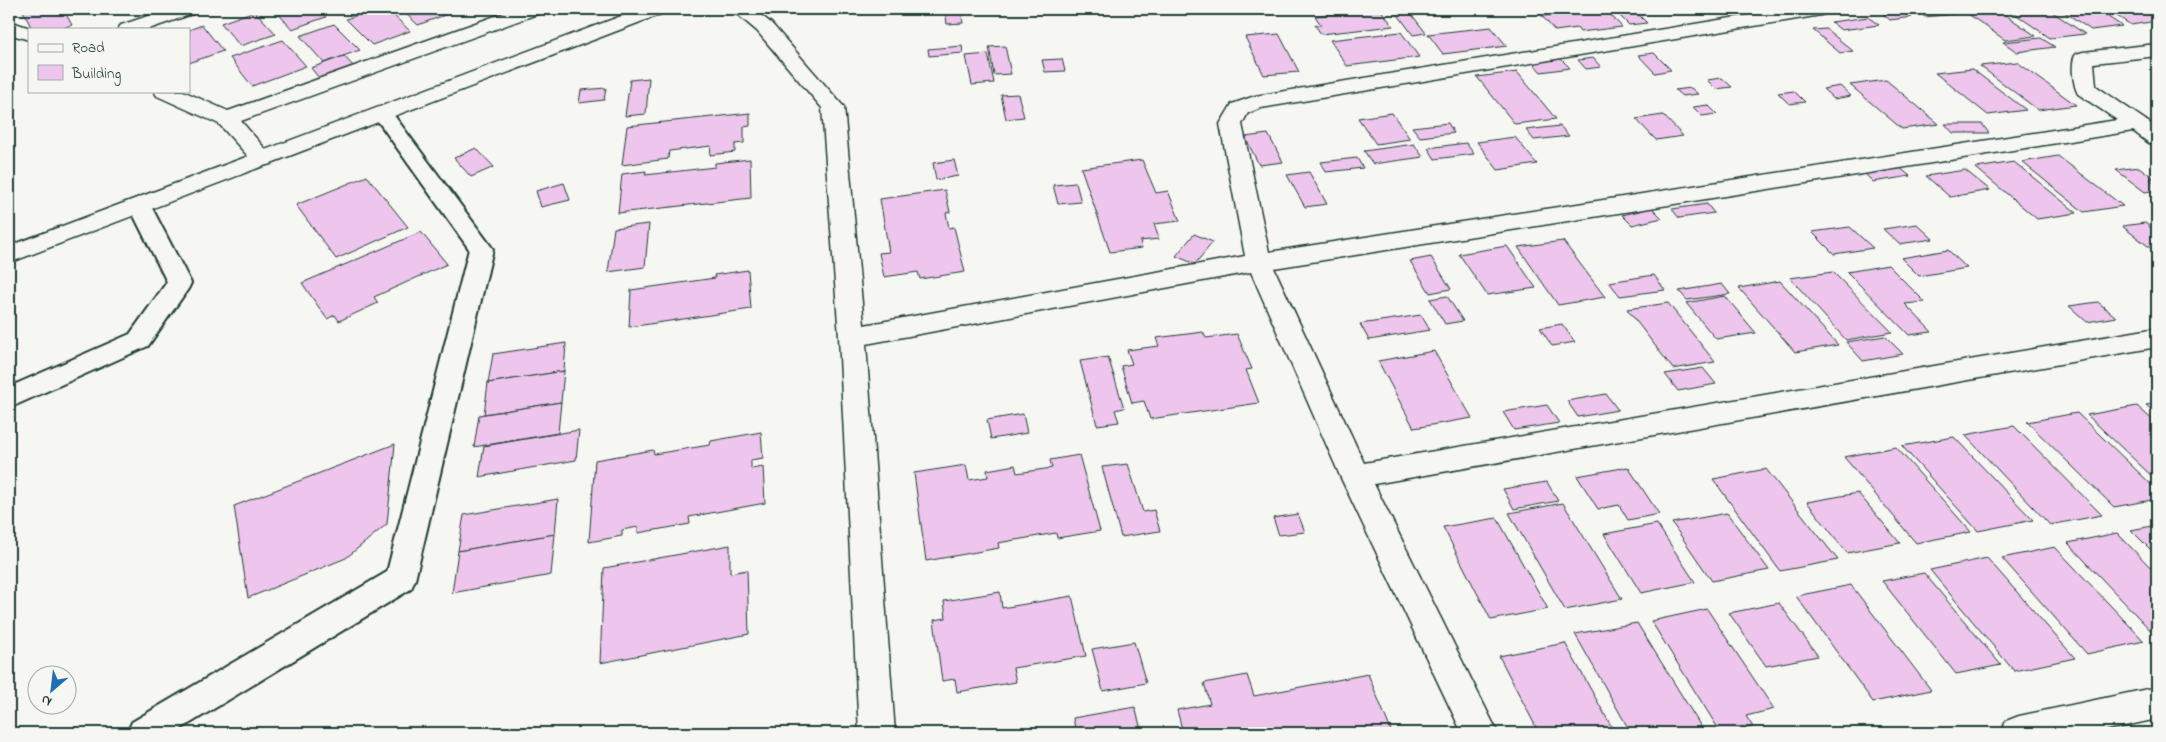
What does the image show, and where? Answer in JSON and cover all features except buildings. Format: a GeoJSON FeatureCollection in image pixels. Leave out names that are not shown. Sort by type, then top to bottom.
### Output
{"type":"FeatureCollection","features":[{"type":"Feature","properties":{"kind":"street"},"geometry":{"type":"LineString","coordinates":[[131,28],[188,9]]}},
{"type":"Feature","properties":{"kind":"street"},"geometry":{"type":"LineString","coordinates":[[227,119],[533,9]]}},
{"type":"Feature","properties":{"kind":"street"},"geometry":{"type":"LineString","coordinates":[[9,256],[657,9]]}},
{"type":"Feature","properties":{"kind":"street"},"geometry":{"type":"LineString","coordinates":[[741,9],[764,27],[833,107],[852,337],[877,733]]}},
{"type":"Feature","properties":{"kind":"street"},"geometry":{"type":"LineString","coordinates":[[1480,733],[1355,476],[1260,262],[1231,124],[1240,109],[1255,102],[1822,9]]}},
{"type":"Feature","properties":{"kind":"street"},"geometry":{"type":"LineString","coordinates":[[9,27],[28,34]]}},
{"type":"Feature","properties":{"kind":"street"},"geometry":{"type":"LineString","coordinates":[[2157,50],[2083,58],[2086,90],[2157,138]]}},
{"type":"Feature","properties":{"kind":"street"},"geometry":{"type":"LineString","coordinates":[[167,92],[227,119],[263,159]]}},
{"type":"Feature","properties":{"kind":"street"},"geometry":{"type":"LineString","coordinates":[[852,337],[1260,262],[2137,124]]}},
{"type":"Feature","properties":{"kind":"street"},"geometry":{"type":"LineString","coordinates":[[1355,476],[2157,338]]}},
{"type":"Feature","properties":{"kind":"street"},"geometry":{"type":"LineString","coordinates":[[2019,733],[2157,703]]}},
{"type":"Feature","properties":{"kind":"lane"},"geometry":{"type":"LineString","coordinates":[[144,733],[400,580],[481,249],[383,114]]}},
{"type":"Feature","properties":{"kind":"lane"},"geometry":{"type":"LineString","coordinates":[[9,398],[139,340],[179,283],[140,206]]}}]}
